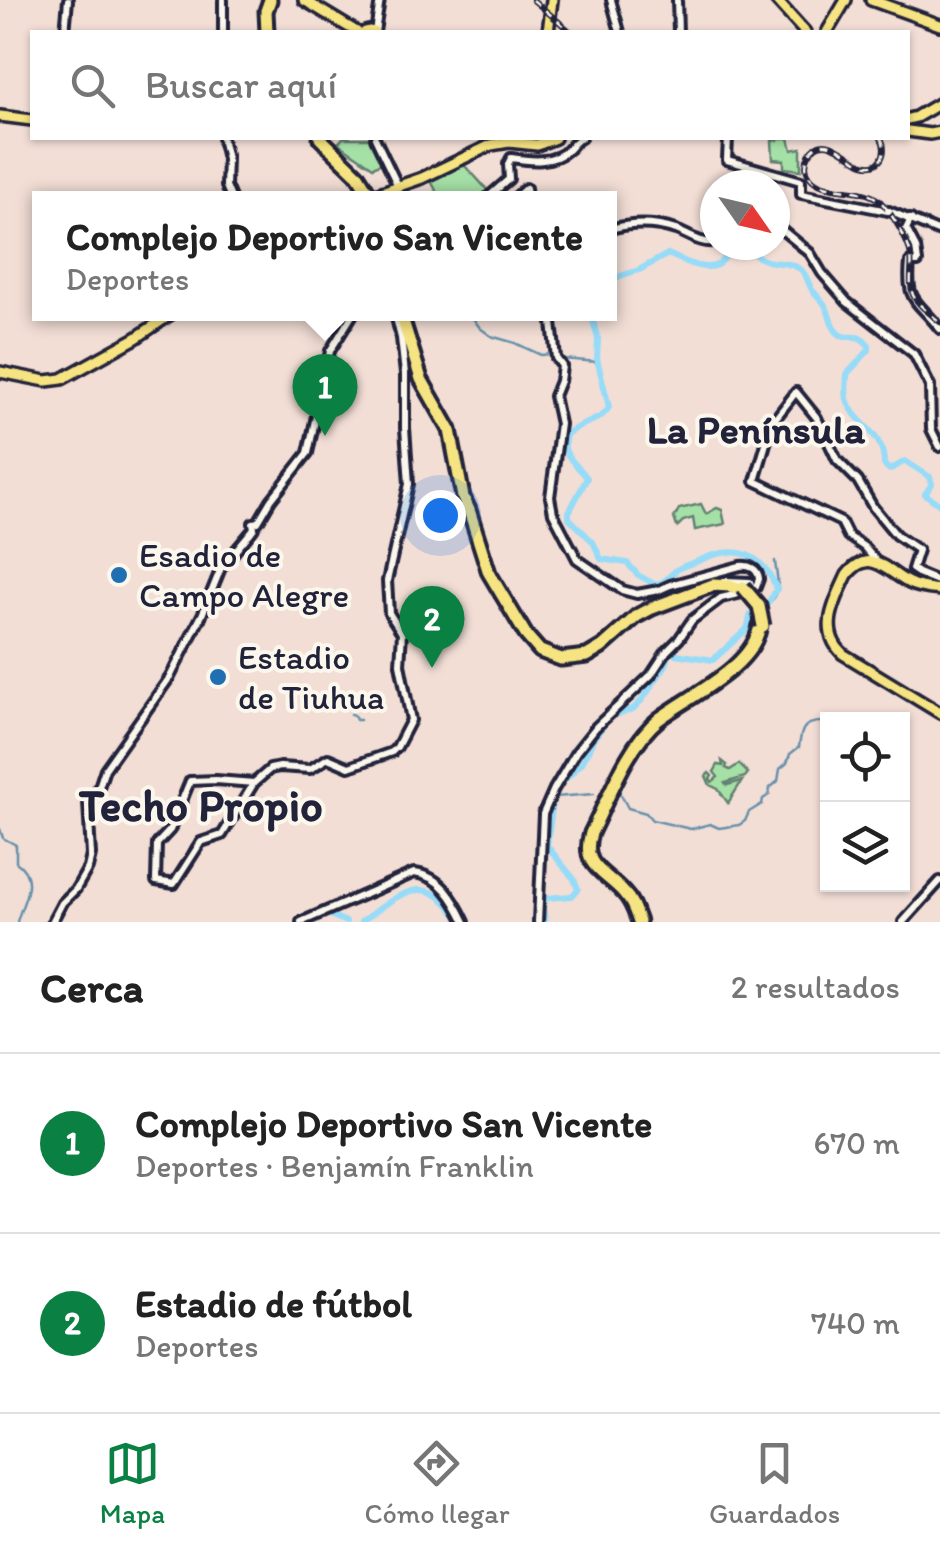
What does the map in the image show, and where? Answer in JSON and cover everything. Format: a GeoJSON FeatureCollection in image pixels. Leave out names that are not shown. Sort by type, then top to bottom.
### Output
{"type":"FeatureCollection","features":[{"type":"Feature","properties":{"kind":"highway"},"geometry":{"type":"LineString","coordinates":[[266,29],[263,14],[268,0]]}},
{"type":"Feature","properties":{"kind":"highway"},"geometry":{"type":"LineString","coordinates":[[324,140],[357,169],[371,191]]}},
{"type":"Feature","properties":{"kind":"highway"},"geometry":{"type":"LineString","coordinates":[[401,321],[422,379],[450,430],[463,497],[489,573],[532,644],[549,656],[582,658],[652,608],[713,585],[743,591]]}},
{"type":"Feature","properties":{"kind":"highway"},"geometry":{"type":"LineString","coordinates":[[402,321],[427,382],[453,427],[464,482],[493,572],[538,642],[551,651],[581,654],[642,608],[711,581],[725,581],[755,598],[759,606],[761,638],[750,656],[647,735],[593,834],[590,848],[594,862],[628,893],[640,922]]}},
{"type":"Feature","properties":{"kind":"main road"},"geometry":{"type":"LineString","coordinates":[[776,0],[803,30]]}},
{"type":"Feature","properties":{"kind":"main road"},"geometry":{"type":"LineString","coordinates":[[829,30],[847,0]]}},
{"type":"Feature","properties":{"kind":"main road"},"geometry":{"type":"LineString","coordinates":[[871,0],[940,25]]}},
{"type":"Feature","properties":{"kind":"main road"},"geometry":{"type":"LineString","coordinates":[[309,1],[359,30]]}},
{"type":"Feature","properties":{"kind":"main road"},"geometry":{"type":"LineString","coordinates":[[547,30],[548,2]]}},
{"type":"Feature","properties":{"kind":"main road"},"geometry":{"type":"LineString","coordinates":[[910,118],[933,107],[934,130]]}},
{"type":"Feature","properties":{"kind":"main road"},"geometry":{"type":"LineString","coordinates":[[0,115],[30,118]]}},
{"type":"Feature","properties":{"kind":"main road"},"geometry":{"type":"LineString","coordinates":[[386,191],[491,143],[545,140]]}},
{"type":"Feature","properties":{"kind":"main road"},"geometry":{"type":"LineString","coordinates":[[0,370],[52,379],[70,374],[158,321]]}},
{"type":"Feature","properties":{"kind":"main road"},"geometry":{"type":"LineString","coordinates":[[940,592],[910,584],[874,561],[860,564],[847,575],[830,618],[831,639],[843,654],[940,712]]}},
{"type":"Feature","properties":{"kind":"main road"},"geometry":{"type":"LineString","coordinates":[[940,592],[911,586],[878,565],[862,564],[848,577],[831,628],[833,640],[844,653],[940,712]]}},
{"type":"Feature","properties":{"kind":"street"},"geometry":{"type":"LineString","coordinates":[[65,30],[68,0]]}},
{"type":"Feature","properties":{"kind":"street"},"geometry":{"type":"LineString","coordinates":[[222,30],[223,0]]}},
{"type":"Feature","properties":{"kind":"street"},"geometry":{"type":"LineString","coordinates":[[370,30],[379,0]]}},
{"type":"Feature","properties":{"kind":"street"},"geometry":{"type":"LineString","coordinates":[[610,0],[619,30]]}},
{"type":"Feature","properties":{"kind":"street"},"geometry":{"type":"LineString","coordinates":[[677,0],[678,30]]}},
{"type":"Feature","properties":{"kind":"street"},"geometry":{"type":"LineString","coordinates":[[222,140],[228,191]]}},
{"type":"Feature","properties":{"kind":"street"},"geometry":{"type":"LineString","coordinates":[[377,140],[399,185]]}},
{"type":"Feature","properties":{"kind":"street"},"geometry":{"type":"LineString","coordinates":[[496,191],[509,180],[511,158],[534,163],[563,153],[579,140]]}},
{"type":"Feature","properties":{"kind":"street"},"geometry":{"type":"LineString","coordinates":[[728,140],[727,160],[801,182],[801,194],[888,211],[940,232]]}},
{"type":"Feature","properties":{"kind":"street"},"geometry":{"type":"LineString","coordinates":[[911,220],[906,228],[916,248],[908,284],[913,300],[940,329]]}},
{"type":"Feature","properties":{"kind":"street"},"geometry":{"type":"LineString","coordinates":[[617,227],[632,223],[667,228],[700,241]]}},
{"type":"Feature","properties":{"kind":"street"},"geometry":{"type":"LineString","coordinates":[[790,236],[810,253],[847,302],[914,354],[929,384],[932,434],[940,447]]}},
{"type":"Feature","properties":{"kind":"street"},"geometry":{"type":"LineString","coordinates":[[52,922],[88,868],[88,802],[105,769],[180,661],[220,568],[308,453],[330,351],[349,321]]}},
{"type":"Feature","properties":{"kind":"street"},"geometry":{"type":"LineString","coordinates":[[254,783],[190,781],[170,830],[156,847],[156,882],[174,884],[200,842],[222,835],[254,783],[274,767],[310,769],[328,758],[349,768],[392,752],[412,719],[400,664],[402,635],[389,613],[386,582],[408,490],[400,321]]}},
{"type":"Feature","properties":{"kind":"street"},"geometry":{"type":"LineString","coordinates":[[538,922],[543,814],[576,752],[596,726],[651,675],[692,620],[721,598],[756,587],[759,578],[748,566],[740,566],[637,594],[622,590],[577,559],[553,513],[550,497],[560,424],[554,396],[562,369],[553,321]]}},
{"type":"Feature","properties":{"kind":"street"},"geometry":{"type":"LineString","coordinates":[[874,561],[864,547],[848,536],[841,522],[755,481],[774,420],[796,392],[817,418],[837,460],[858,480],[873,507],[896,535],[918,550],[912,569],[940,582]]}},
{"type":"Feature","properties":{"kind":"street"},"geometry":{"type":"LineString","coordinates":[[301,922],[414,874],[424,874],[435,879],[466,922]]}},
{"type":"Feature","properties":{"kind":"street"},"geometry":{"type":"LineString","coordinates":[[904,922],[940,882]]}},
{"type":"Feature","properties":{"kind":"green space"},"geometry":{"type":"Polygon","coordinates":[[[374,140],[384,162],[373,167],[338,143],[374,140]]]}},
{"type":"Feature","properties":{"kind":"green space"},"geometry":{"type":"Polygon","coordinates":[[[772,140],[790,140],[792,150],[801,148],[801,170],[784,168],[784,160],[773,159],[772,140]]]}},
{"type":"Feature","properties":{"kind":"green space"},"geometry":{"type":"Polygon","coordinates":[[[460,162],[488,191],[436,191],[429,177],[460,162]]]}},
{"type":"Feature","properties":{"kind":"green space"},"geometry":{"type":"Polygon","coordinates":[[[701,504],[706,514],[717,508],[722,510],[725,524],[695,530],[693,518],[677,527],[674,518],[679,509],[701,504]]]}},
{"type":"Feature","properties":{"kind":"green space"},"geometry":{"type":"Polygon","coordinates":[[[722,761],[730,770],[739,764],[748,773],[725,783],[742,781],[728,803],[706,776],[712,776],[712,782],[718,777],[714,772],[718,765],[723,766],[722,761]]]}},
{"type":"Feature","properties":{"kind":"waterway"},"geometry":{"type":"LineString","coordinates":[[617,278],[668,254],[711,267],[735,246],[742,245],[762,259],[800,269],[826,306],[836,331],[859,338],[869,346],[847,374],[846,396],[856,416],[880,444],[884,465],[890,470],[905,461],[930,477],[932,484],[925,494],[940,505]]}},
{"type":"Feature","properties":{"kind":"waterway"},"geometry":{"type":"LineString","coordinates":[[475,321],[491,336],[541,355],[553,351]]}},
{"type":"Feature","properties":{"kind":"waterway"},"geometry":{"type":"LineString","coordinates":[[545,922],[546,898],[572,896],[578,889],[547,846],[553,800],[559,786],[582,763],[610,717],[633,709],[642,700],[670,653],[713,660],[747,629],[751,614],[768,603],[777,589],[763,566],[735,552],[683,566],[656,585],[627,563],[601,559],[593,542],[569,518],[587,478],[567,454],[566,435],[601,416],[609,407],[593,321]]}},
{"type":"Feature","properties":{"kind":"waterway"},"geometry":{"type":"LineString","coordinates":[[559,349],[563,359],[598,362]]}},
{"type":"Feature","properties":{"kind":"waterway"},"geometry":{"type":"LineString","coordinates":[[768,603],[778,590],[775,561]]}},
{"type":"Feature","properties":{"kind":"waterway"},"geometry":{"type":"LineString","coordinates":[[351,714],[360,720]]}},
{"type":"Feature","properties":{"kind":"waterway"},"geometry":{"type":"LineString","coordinates":[[618,794],[628,808],[646,813],[652,820],[691,829],[710,824],[719,828],[739,825],[769,795],[780,769],[799,747],[804,729],[820,722]]}},
{"type":"Feature","properties":{"kind":"waterway"},"geometry":{"type":"LineString","coordinates":[[555,797],[594,794]]}},
{"type":"Feature","properties":{"kind":"waterway"},"geometry":{"type":"LineString","coordinates":[[0,829],[3,838],[16,845],[16,862],[27,876],[27,891],[17,922]]}},
{"type":"Feature","properties":{"kind":"waterway"},"geometry":{"type":"LineString","coordinates":[[361,922],[401,895],[425,890],[449,905],[461,922]]}},
{"type":"Feature","properties":{"kind":"waterway"},"geometry":{"type":"LineString","coordinates":[[308,922],[328,914],[346,922]]}},
{"type":"Feature","properties":{"kind":"railway"},"geometry":{"type":"LineString","coordinates":[[533,0],[569,30]]}},
{"type":"Feature","properties":{"kind":"railway"},"geometry":{"type":"LineString","coordinates":[[882,140],[883,154],[873,165],[821,144],[809,155],[807,172],[816,183],[864,193],[881,202],[910,250],[913,295],[940,322]]}},
{"type":"Feature","properties":{"kind":"place","name":"Complejo Deportivo San Vicente"},"geometry":{"type":"Point","coordinates":[325,436]}},
{"type":"Feature","properties":{"kind":"place","name":"Esadio de Campo Alegre"},"geometry":{"type":"Point","coordinates":[119,575]}},
{"type":"Feature","properties":{"kind":"place","name":"Estadio de fútbol"},"geometry":{"type":"Point","coordinates":[432,668]}},
{"type":"Feature","properties":{"kind":"place","name":"Estadio de Tiuhua"},"geometry":{"type":"Point","coordinates":[218,677]}},
{"type":"Feature","properties":{"kind":"district","name":"La Península"},"geometry":{"type":"Point","coordinates":[756,429]}},
{"type":"Feature","properties":{"kind":"district","name":"Techo Propio"},"geometry":{"type":"Point","coordinates":[201,805]}}]}
